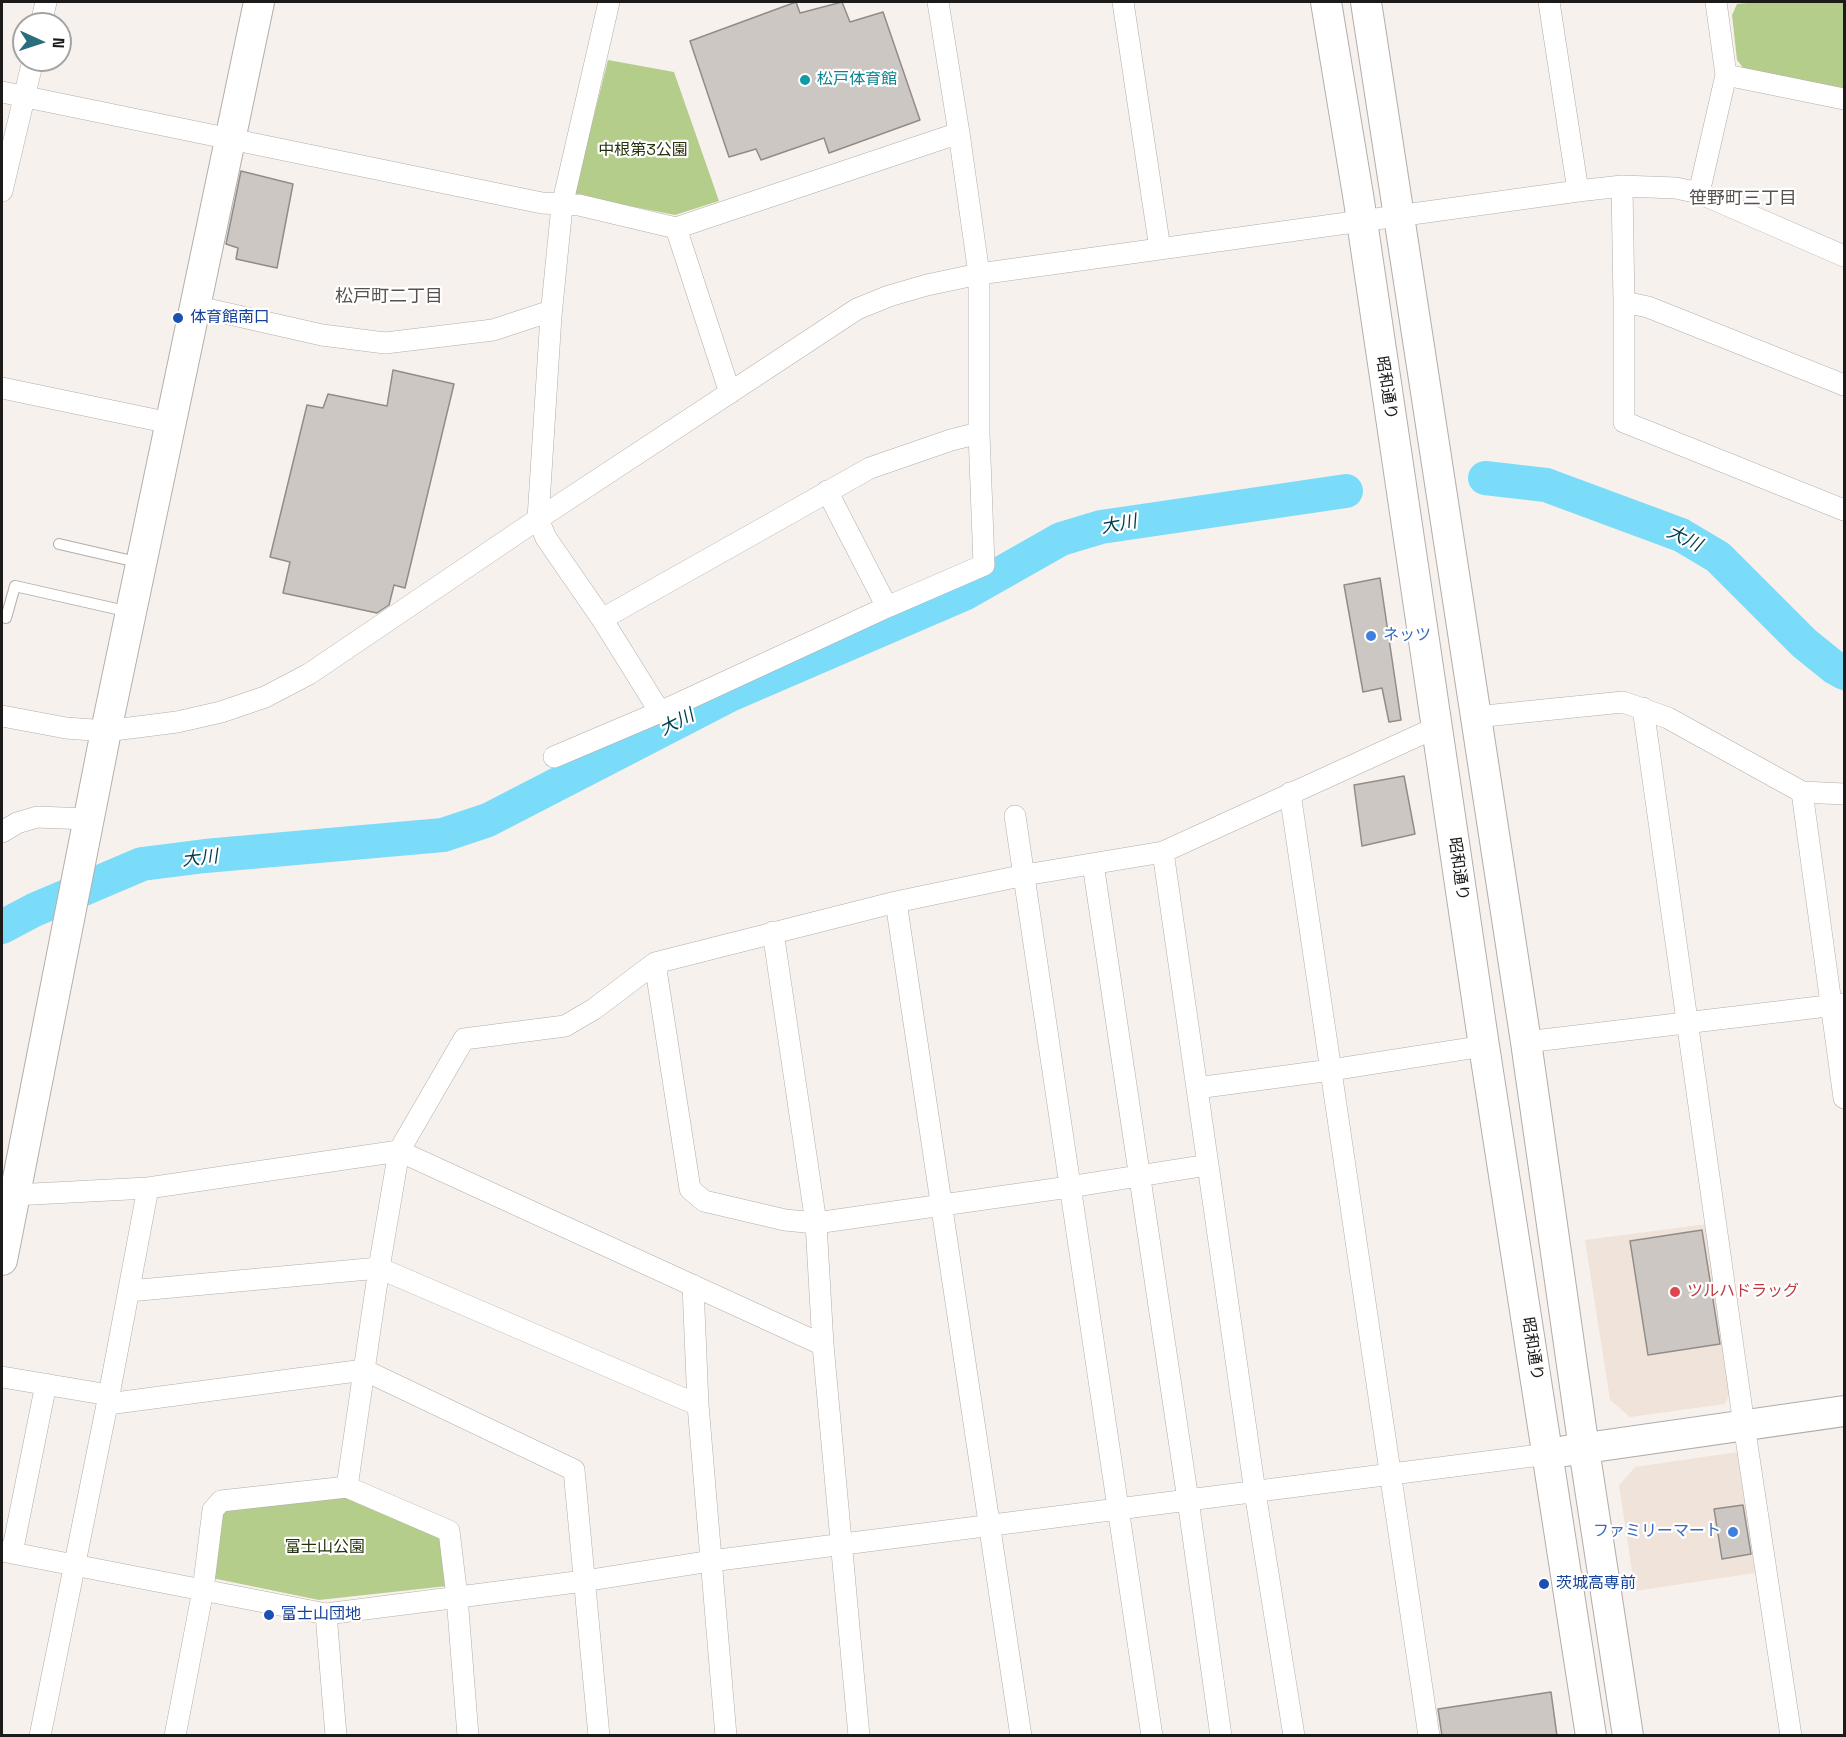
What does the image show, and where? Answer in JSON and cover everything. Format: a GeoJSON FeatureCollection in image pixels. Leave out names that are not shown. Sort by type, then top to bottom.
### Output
{"type":"FeatureCollection","features":[{"type":"Feature","properties":{"kind":"street"},"geometry":{"type":"LineString","coordinates":[[2,1260],[8,1193],[259,2]]}},
{"type":"Feature","properties":{"kind":"street"},"geometry":{"type":"LineString","coordinates":[[609,2],[562,206],[551,311],[538,519],[546,538],[602,619],[660,712]]}},
{"type":"Feature","properties":{"kind":"street"},"geometry":{"type":"LineString","coordinates":[[554,757],[660,712],[887,607],[984,566],[979,433],[979,274],[938,2]]}},
{"type":"Feature","properties":{"kind":"street"},"geometry":{"type":"LineString","coordinates":[[1123,2],[1160,249]]}},
{"type":"Feature","properties":{"kind":"street","name":"昭和通り"},"geometry":{"type":"LineString","coordinates":[[1326,2],[1362,221],[1484,1046],[1591,1736]]}},
{"type":"Feature","properties":{"kind":"street"},"geometry":{"type":"LineString","coordinates":[[1366,2],[1526,1042],[1628,1736]]}},
{"type":"Feature","properties":{"kind":"street"},"geometry":{"type":"LineString","coordinates":[[1549,2],[1578,191]]}},
{"type":"Feature","properties":{"kind":"street"},"geometry":{"type":"LineString","coordinates":[[1699,193],[1726,75],[1716,2]]}},
{"type":"Feature","properties":{"kind":"street"},"geometry":{"type":"LineString","coordinates":[[2,191],[30,72]]}},
{"type":"Feature","properties":{"kind":"street"},"geometry":{"type":"LineString","coordinates":[[1726,75],[1845,99]]}},
{"type":"Feature","properties":{"kind":"street"},"geometry":{"type":"LineString","coordinates":[[2,92],[542,203],[579,206],[676,228],[959,133]]}},
{"type":"Feature","properties":{"kind":"street"},"geometry":{"type":"LineString","coordinates":[[1622,186],[1624,422],[1845,510]]}},
{"type":"Feature","properties":{"kind":"street"},"geometry":{"type":"LineString","coordinates":[[2,716],[66,728],[106,731],[188,720],[265,697],[309,674],[538,519],[857,309],[889,296],[927,285],[979,274],[1622,186],[1676,188],[1699,193],[1845,256]]}},
{"type":"Feature","properties":{"kind":"street"},"geometry":{"type":"LineString","coordinates":[[676,228],[730,393]]}},
{"type":"Feature","properties":{"kind":"street"},"geometry":{"type":"LineString","coordinates":[[1624,302],[1648,307],[1845,385]]}},
{"type":"Feature","properties":{"kind":"street"},"geometry":{"type":"LineString","coordinates":[[194,306],[322,335],[385,343],[493,330],[551,311]]}},
{"type":"Feature","properties":{"kind":"street"},"geometry":{"type":"LineString","coordinates":[[2,388],[170,423]]}},
{"type":"Feature","properties":{"kind":"street"},"geometry":{"type":"LineString","coordinates":[[602,619],[870,468],[951,440],[979,433]]}},
{"type":"Feature","properties":{"kind":"street"},"geometry":{"type":"LineString","coordinates":[[827,491],[887,607]]}},
{"type":"Feature","properties":{"kind":"street"},"geometry":{"type":"LineString","coordinates":[[1475,717],[1623,702],[1668,718],[1802,792],[1845,794]]}},
{"type":"Feature","properties":{"kind":"street"},"geometry":{"type":"LineString","coordinates":[[1642,708],[1744,1425],[1791,1736]]}},
{"type":"Feature","properties":{"kind":"street"},"geometry":{"type":"LineString","coordinates":[[347,1487],[379,1268],[399,1151],[464,1039],[565,1026],[594,1009],[655,963],[896,902],[1024,875],[1163,852],[1437,727]]}},
{"type":"Feature","properties":{"kind":"street"},"geometry":{"type":"LineString","coordinates":[[1802,792],[1838,1005],[1845,1098]]}},
{"type":"Feature","properties":{"kind":"street"},"geometry":{"type":"LineString","coordinates":[[1290,794],[1429,1736]]}},
{"type":"Feature","properties":{"kind":"street"},"geometry":{"type":"LineString","coordinates":[[1015,816],[1152,1736]]}},
{"type":"Feature","properties":{"kind":"street"},"geometry":{"type":"LineString","coordinates":[[2,832],[17,823],[38,817],[88,819]]}},
{"type":"Feature","properties":{"kind":"street"},"geometry":{"type":"LineString","coordinates":[[1163,852],[1255,1492],[1294,1736]]}},
{"type":"Feature","properties":{"kind":"street"},"geometry":{"type":"LineString","coordinates":[[1093,864],[1221,1736]]}},
{"type":"Feature","properties":{"kind":"street"},"geometry":{"type":"LineString","coordinates":[[896,902],[1021,1736]]}},
{"type":"Feature","properties":{"kind":"street"},"geometry":{"type":"LineString","coordinates":[[773,932],[816,1222],[823,1345],[859,1736]]}},
{"type":"Feature","properties":{"kind":"street"},"geometry":{"type":"LineString","coordinates":[[655,963],[690,1188],[704,1200],[785,1220],[816,1222],[1208,1165]]}},
{"type":"Feature","properties":{"kind":"street"},"geometry":{"type":"LineString","coordinates":[[1526,1042],[1838,1005]]}},
{"type":"Feature","properties":{"kind":"street"},"geometry":{"type":"LineString","coordinates":[[1197,1088],[1484,1046]]}},
{"type":"Feature","properties":{"kind":"street"},"geometry":{"type":"LineString","coordinates":[[8,1193],[148,1188],[399,1151],[823,1345]]}},
{"type":"Feature","properties":{"kind":"street"},"geometry":{"type":"LineString","coordinates":[[40,1736],[148,1188]]}},
{"type":"Feature","properties":{"kind":"street"},"geometry":{"type":"LineString","coordinates":[[129,1290],[379,1268],[698,1405]]}},
{"type":"Feature","properties":{"kind":"street"},"geometry":{"type":"LineString","coordinates":[[693,1285],[698,1405],[726,1736]]}},
{"type":"Feature","properties":{"kind":"street"},"geometry":{"type":"LineString","coordinates":[[2,1377],[46,1384],[108,1399],[364,1370],[574,1470],[599,1736]]}},
{"type":"Feature","properties":{"kind":"street"},"geometry":{"type":"LineString","coordinates":[[46,1384],[7,1552],[326,1614],[584,1581],[711,1561],[1548,1454],[1845,1411]]}},
{"type":"Feature","properties":{"kind":"street"},"geometry":{"type":"LineString","coordinates":[[175,1736],[203,1590],[213,1510],[221,1501],[347,1487],[449,1531],[457,1596],[468,1736]]}},
{"type":"Feature","properties":{"kind":"street"},"geometry":{"type":"LineString","coordinates":[[326,1614],[334,1735]]}},
{"type":"Feature","properties":{"kind":"lane"},"geometry":{"type":"LineString","coordinates":[[59,544],[141,563]]}},
{"type":"Feature","properties":{"kind":"lane"},"geometry":{"type":"LineString","coordinates":[[6,618],[15,586],[131,612]]}},
{"type":"Feature","properties":{"kind":"shaded area"},"geometry":{"type":"Polygon","coordinates":[[[1707,1224],[1732,1389],[1725,1404],[1630,1417],[1610,1400],[1585,1240],[1707,1224]]]}},
{"type":"Feature","properties":{"kind":"shaded area"},"geometry":{"type":"Polygon","coordinates":[[[1737,1452],[1755,1573],[1635,1591],[1619,1485],[1635,1467],[1737,1452]]]}},
{"type":"Feature","properties":{"kind":"green space"},"geometry":{"type":"Polygon","coordinates":[[[1844,2],[1844,90],[1744,69],[1737,60],[1732,15],[1737,4],[1844,2]]]}},
{"type":"Feature","properties":{"kind":"green space","name":"中根第3公園"},"geometry":{"type":"Polygon","coordinates":[[[608,60],[674,72],[719,201],[675,215],[574,195],[608,60]]]}},
{"type":"Feature","properties":{"kind":"green space","name":"富士山公園"},"geometry":{"type":"Polygon","coordinates":[[[347,1494],[443,1534],[447,1586],[319,1600],[212,1578],[221,1508],[347,1494]]]}},
{"type":"Feature","properties":{"kind":"building","name":"松戸体育館"},"geometry":{"type":"Polygon","coordinates":[[[796,2],[800,13],[842,2],[850,22],[883,12],[920,120],[829,153],[824,138],[761,160],[756,149],[729,157],[690,41],[796,2]]]}},
{"type":"Feature","properties":{"kind":"building"},"geometry":{"type":"Polygon","coordinates":[[[241,171],[293,184],[277,268],[236,259],[238,248],[226,244],[241,171]]]}},
{"type":"Feature","properties":{"kind":"building"},"geometry":{"type":"Polygon","coordinates":[[[393,370],[454,384],[405,588],[394,585],[389,605],[377,613],[283,593],[290,562],[270,557],[307,405],[323,408],[328,394],[387,406],[393,370]]]}},
{"type":"Feature","properties":{"kind":"building","name":"ネッツ"},"geometry":{"type":"Polygon","coordinates":[[[1380,578],[1401,720],[1389,722],[1382,688],[1363,692],[1344,585],[1380,578]]]}},
{"type":"Feature","properties":{"kind":"building"},"geometry":{"type":"Polygon","coordinates":[[[1404,776],[1415,834],[1362,846],[1354,785],[1404,776]]]}},
{"type":"Feature","properties":{"kind":"building","name":"ツルハドラッグ"},"geometry":{"type":"Polygon","coordinates":[[[1702,1230],[1720,1344],[1648,1355],[1630,1241],[1702,1230]]]}},
{"type":"Feature","properties":{"kind":"building","name":"ファミリーマート"},"geometry":{"type":"Polygon","coordinates":[[[1743,1505],[1751,1554],[1722,1559],[1714,1509],[1743,1505]]]}},
{"type":"Feature","properties":{"kind":"building"},"geometry":{"type":"Polygon","coordinates":[[[1551,1692],[1557,1736],[1442,1736],[1438,1709],[1551,1692]]]}},
{"type":"Feature","properties":{"kind":"waterway","name":"大川"},"geometry":{"type":"LineString","coordinates":[[1485,478],[1546,485],[1681,535],[1718,557],[1804,643],[1844,673]]}},
{"type":"Feature","properties":{"kind":"waterway","name":"大川"},"geometry":{"type":"LineString","coordinates":[[2,927],[34,910],[142,864],[205,856],[443,835],[488,820],[730,695],[964,594],[1061,539],[1101,527],[1346,491]]}},
{"type":"Feature","properties":{"kind":"place","name":"松戸体育館"},"geometry":{"type":"Point","coordinates":[805,80]}},
{"type":"Feature","properties":{"kind":"place","name":"体育館南口"},"geometry":{"type":"Point","coordinates":[178,318]}},
{"type":"Feature","properties":{"kind":"place","name":"ネッツ"},"geometry":{"type":"Point","coordinates":[1371,636]}},
{"type":"Feature","properties":{"kind":"place","name":"ツルハドラッグ"},"geometry":{"type":"Point","coordinates":[1675,1292]}},
{"type":"Feature","properties":{"kind":"place","name":"ファミリーマート"},"geometry":{"type":"Point","coordinates":[1733,1532]}},
{"type":"Feature","properties":{"kind":"place","name":"茨城高専前"},"geometry":{"type":"Point","coordinates":[1544,1584]}},
{"type":"Feature","properties":{"kind":"place","name":"富士山団地"},"geometry":{"type":"Point","coordinates":[269,1615]}},
{"type":"Feature","properties":{"kind":"district","name":"笹野町三丁目"},"geometry":{"type":"Point","coordinates":[1743,199]}},
{"type":"Feature","properties":{"kind":"district","name":"松戸町二丁目"},"geometry":{"type":"Point","coordinates":[389,297]}}]}
